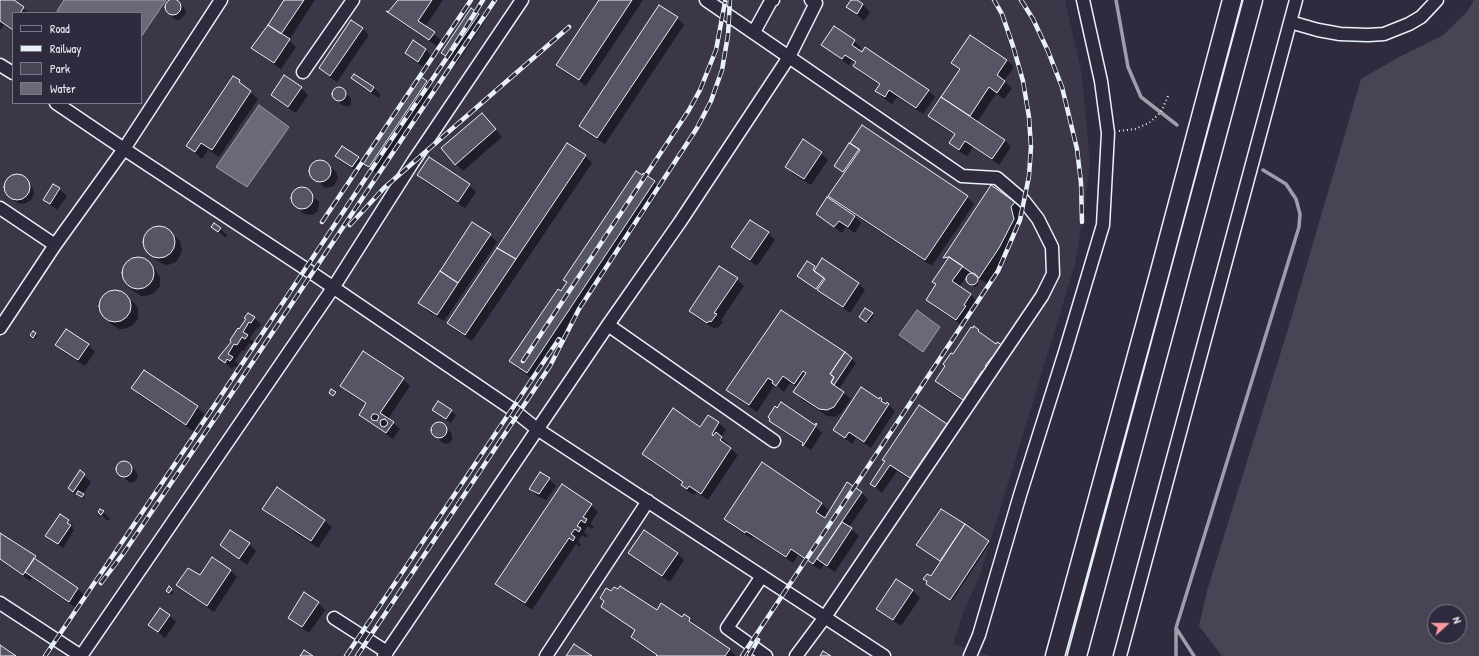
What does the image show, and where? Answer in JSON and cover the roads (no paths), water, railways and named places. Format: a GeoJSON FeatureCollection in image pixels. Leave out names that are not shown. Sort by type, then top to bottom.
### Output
{"type":"FeatureCollection","features":[{"type":"Feature","properties":{"kind":"highway"},"geometry":{"type":"LineString","coordinates":[[1055,656],[1232,0]]}},
{"type":"Feature","properties":{"kind":"highway"},"geometry":{"type":"LineString","coordinates":[[1077,656],[1252,0]]}},
{"type":"Feature","properties":{"kind":"street"},"geometry":{"type":"LineString","coordinates":[[0,328],[55,245],[124,149],[221,0]]}},
{"type":"Feature","properties":{"kind":"street"},"geometry":{"type":"LineString","coordinates":[[0,603],[81,656],[333,288],[413,162],[522,0]]}},
{"type":"Feature","properties":{"kind":"street"},"geometry":{"type":"LineString","coordinates":[[706,0],[962,176],[997,178],[1024,201],[1034,213],[1052,247],[1053,274],[1042,296],[825,617],[796,656]]}},
{"type":"Feature","properties":{"kind":"street"},"geometry":{"type":"LineString","coordinates":[[754,32],[771,1],[773,0]]}},
{"type":"Feature","properties":{"kind":"street"},"geometry":{"type":"LineString","coordinates":[[334,618],[385,654],[608,325],[680,222],[789,57],[816,3],[810,0]]}},
{"type":"Feature","properties":{"kind":"street"},"geometry":{"type":"LineString","coordinates":[[970,656],[979,635],[1020,495],[1103,225],[1108,133],[1101,81],[1083,0]]}},
{"type":"Feature","properties":{"kind":"street"},"geometry":{"type":"LineString","coordinates":[[1120,656],[1296,0]]}},
{"type":"Feature","properties":{"kind":"street"},"geometry":{"type":"LineString","coordinates":[[1290,22],[1318,30],[1340,34],[1384,34],[1410,24],[1421,17],[1437,0]]}},
{"type":"Feature","properties":{"kind":"street"},"geometry":{"type":"LineString","coordinates":[[303,72],[352,1]]}},
{"type":"Feature","properties":{"kind":"street"},"geometry":{"type":"LineString","coordinates":[[0,64],[12,72]]}},
{"type":"Feature","properties":{"kind":"street"},"geometry":{"type":"LineString","coordinates":[[57,104],[512,409],[537,429],[884,656]]}},
{"type":"Feature","properties":{"kind":"street"},"geometry":{"type":"LineString","coordinates":[[0,208],[55,245]]}},
{"type":"Feature","properties":{"kind":"street"},"geometry":{"type":"LineString","coordinates":[[608,325],[774,441]]}},
{"type":"Feature","properties":{"kind":"street"},"geometry":{"type":"LineString","coordinates":[[546,656],[648,501]]}},
{"type":"Feature","properties":{"kind":"street"},"geometry":{"type":"LineString","coordinates":[[762,576],[727,628],[766,656]]}},
{"type":"Feature","properties":{"kind":"water"},"geometry":{"type":"Polygon","coordinates":[[[64,0],[166,0],[142,36],[142,12],[57,11],[64,0]]]}},
{"type":"Feature","properties":{"kind":"water"},"geometry":{"type":"Polygon","coordinates":[[[259,105],[289,127],[247,187],[216,167],[259,105]]]}},
{"type":"Feature","properties":{"kind":"water"},"geometry":{"type":"Polygon","coordinates":[[[917,310],[940,327],[923,352],[899,335],[917,310]]]}},
{"type":"Feature","properties":{"kind":"waterway"},"geometry":{"type":"LineString","coordinates":[[1116,0],[1128,67],[1141,97],[1177,125]]}},
{"type":"Feature","properties":{"kind":"waterway"},"geometry":{"type":"LineString","coordinates":[[1176,656],[1176,628],[1299,227],[1300,214],[1296,199],[1286,184],[1263,170]]}},
{"type":"Feature","properties":{"kind":"waterway"},"geometry":{"type":"LineString","coordinates":[[1176,628],[1194,656]]}},
{"type":"Feature","properties":{"kind":"railway"},"geometry":{"type":"LineString","coordinates":[[322,222],[471,0]]}},
{"type":"Feature","properties":{"kind":"railway"},"geometry":{"type":"LineString","coordinates":[[45,656],[446,59],[483,0]]}},
{"type":"Feature","properties":{"kind":"railway"},"geometry":{"type":"LineString","coordinates":[[101,583],[123,554],[220,411],[495,0]]}},
{"type":"Feature","properties":{"kind":"railway"},"geometry":{"type":"LineString","coordinates":[[357,656],[550,366],[579,309],[697,128],[711,101],[722,70],[728,35],[730,0]]}},
{"type":"Feature","properties":{"kind":"railway"},"geometry":{"type":"LineString","coordinates":[[742,656],[998,271],[1020,220],[1029,176],[1031,147],[1029,117],[1023,81],[1013,46],[1002,14],[994,0]]}},
{"type":"Feature","properties":{"kind":"railway"},"geometry":{"type":"LineString","coordinates":[[1021,0],[1033,19],[1048,51],[1062,87],[1077,149],[1081,183],[1082,222]]}},
{"type":"Feature","properties":{"kind":"railway"},"geometry":{"type":"LineString","coordinates":[[523,361],[689,110],[700,90],[716,50],[725,2]]}},
{"type":"Feature","properties":{"kind":"railway"},"geometry":{"type":"LineString","coordinates":[[350,225],[384,188],[569,27]]}},
{"type":"Feature","properties":{"kind":"railway"},"geometry":{"type":"LineString","coordinates":[[346,656],[559,339]]}},
{"type":"Feature","properties":{"kind":"railway"},"geometry":{"type":"LineString","coordinates":[[749,656],[758,640]]}}]}
